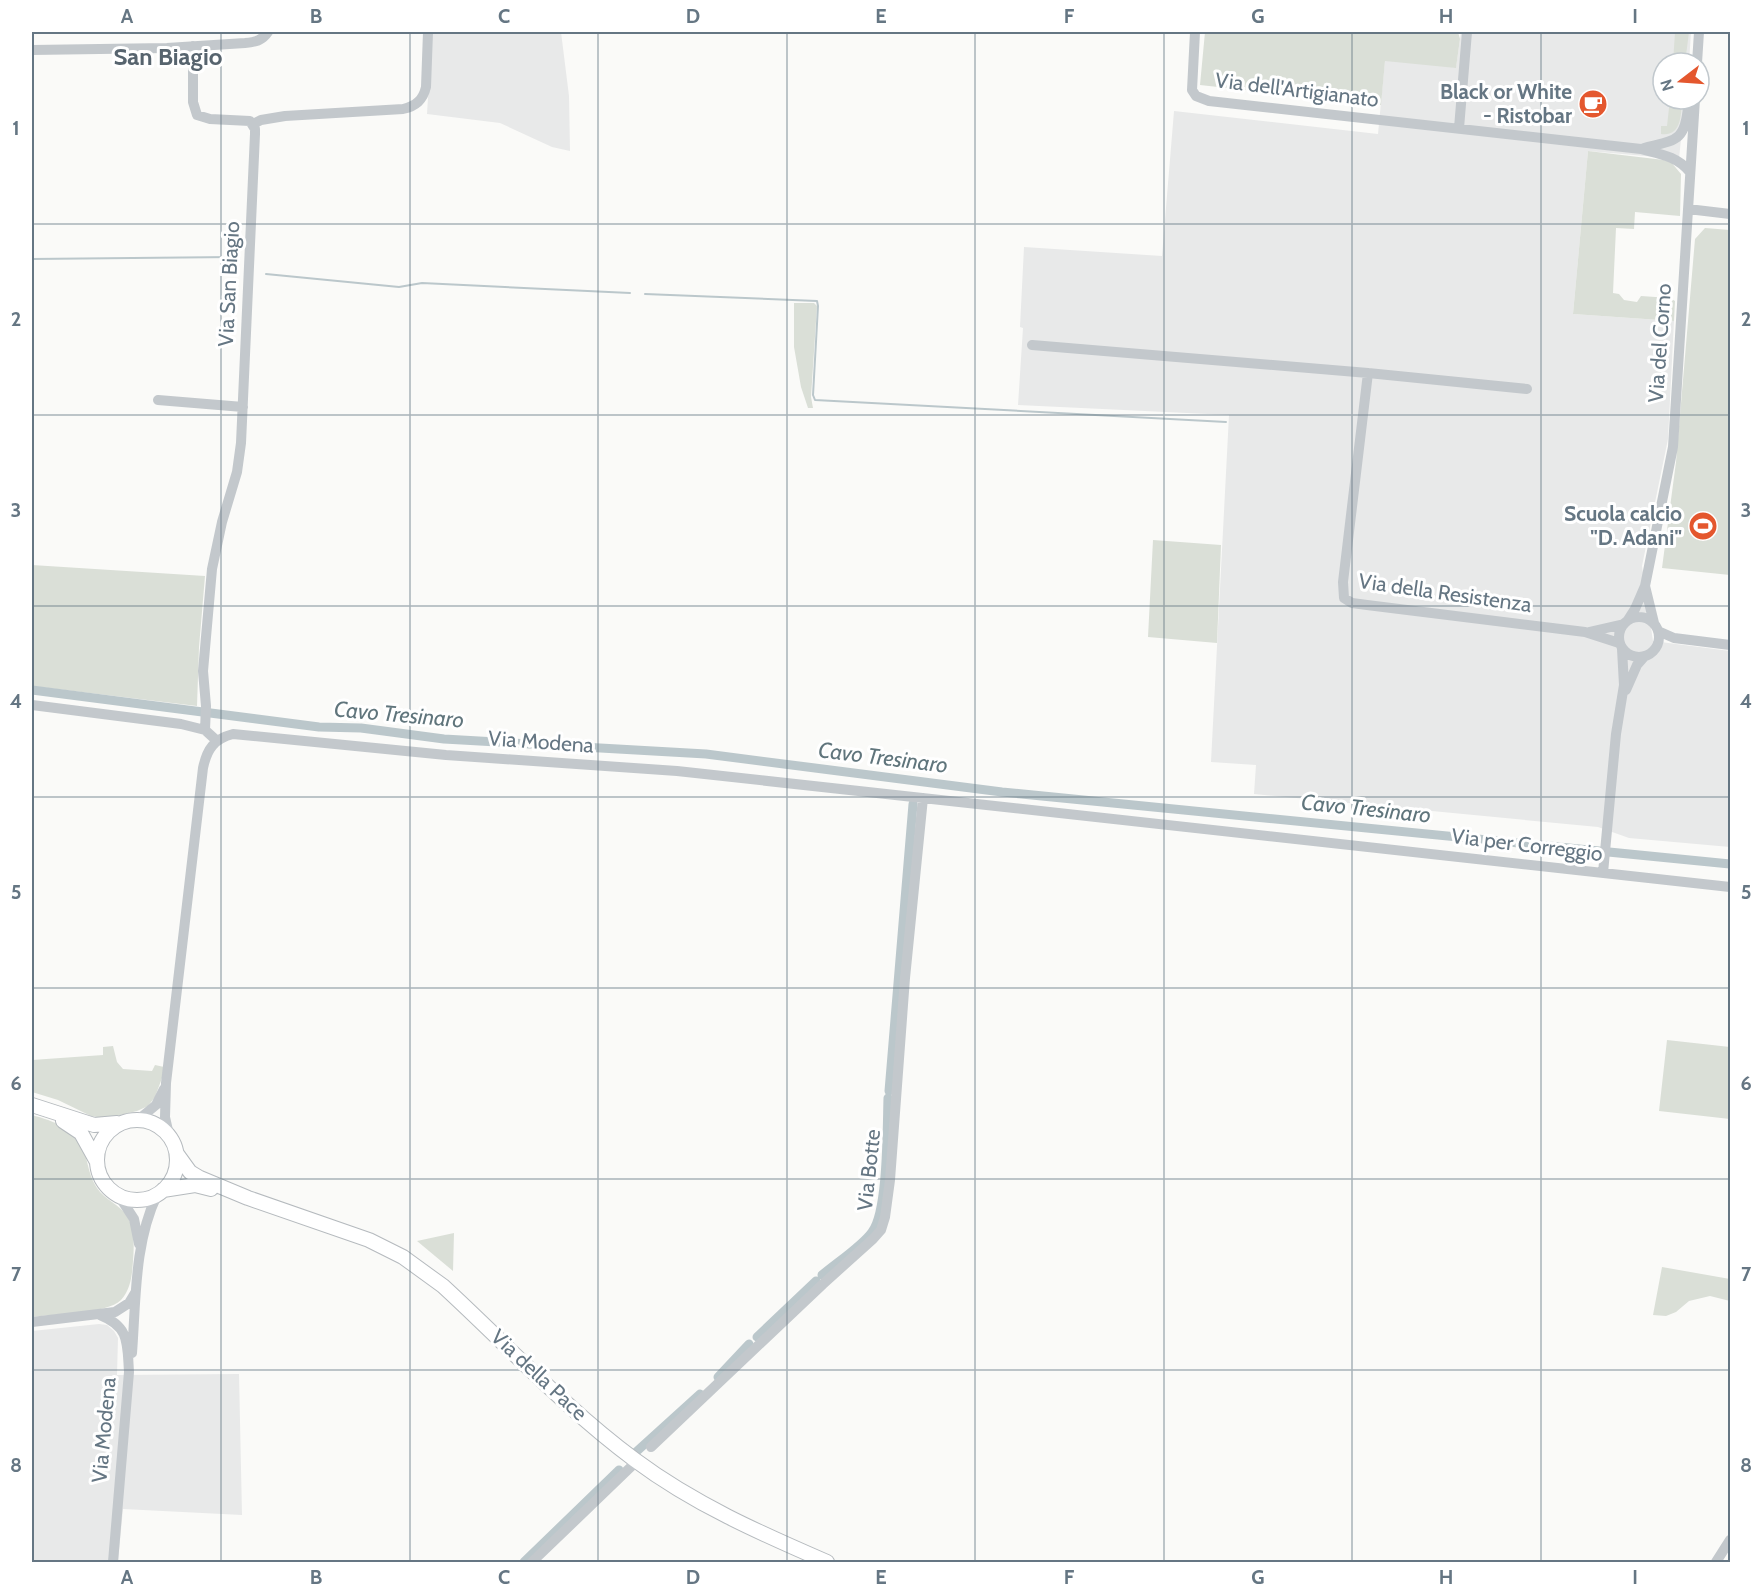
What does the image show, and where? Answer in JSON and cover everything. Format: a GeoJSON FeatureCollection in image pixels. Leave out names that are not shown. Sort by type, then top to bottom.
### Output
{"type":"FeatureCollection","features":[{"type":"Feature","properties":{"kind":"main road"},"geometry":{"type":"LineString","coordinates":[[32,1106],[94,1125],[139,1119],[161,1127],[169,1136]]}},
{"type":"Feature","properties":{"kind":"main road"},"geometry":{"type":"LineString","coordinates":[[32,1106],[60,1119],[81,1133],[91,1148],[104,1182],[119,1196]]}},
{"type":"Feature","properties":{"kind":"main road"},"geometry":{"type":"LineString","coordinates":[[97,1163],[99,1146],[103,1138],[114,1126],[122,1122]]}},
{"type":"Feature","properties":{"kind":"main road","name":"Via della Pace"},"geometry":{"type":"LineString","coordinates":[[169,1136],[177,1154],[190,1172],[248,1198],[369,1240],[421,1268],[450,1292],[595,1427],[637,1461],[693,1499],[729,1519],[827,1563]]}},
{"type":"Feature","properties":{"kind":"main road"},"geometry":{"type":"LineString","coordinates":[[160,1193],[169,1185],[176,1170],[177,1154]]}},
{"type":"Feature","properties":{"kind":"main road","name":"Via della Pace"},"geometry":{"type":"LineString","coordinates":[[119,1196],[138,1200],[195,1185],[248,1198]]}},
{"type":"Feature","properties":{"kind":"street"},"geometry":{"type":"LineString","coordinates":[[32,50],[255,42],[264,38],[268,32]]}},
{"type":"Feature","properties":{"kind":"street"},"geometry":{"type":"LineString","coordinates":[[192,46],[193,102],[197,115],[210,119],[246,119],[253,124],[274,117],[403,109],[414,105],[424,95],[426,87],[428,32]]}},
{"type":"Feature","properties":{"kind":"street","name":"Via dell'Artigianato"},"geometry":{"type":"LineString","coordinates":[[1195,32],[1191,85],[1196,96],[1203,99],[1641,148],[1673,157],[1683,163],[1690,172]]}},
{"type":"Feature","properties":{"kind":"street"},"geometry":{"type":"LineString","coordinates":[[1460,128],[1467,32]]}},
{"type":"Feature","properties":{"kind":"street"},"geometry":{"type":"LineString","coordinates":[[1698,51],[1700,32]]}},
{"type":"Feature","properties":{"kind":"street"},"geometry":{"type":"LineString","coordinates":[[1641,148],[1677,138],[1685,126],[1687,111]]}},
{"type":"Feature","properties":{"kind":"street","name":"Via del Corno"},"geometry":{"type":"LineString","coordinates":[[1603,868],[1615,743],[1624,685],[1620,630],[1635,609],[1645,586],[1673,447],[1694,111]]}},
{"type":"Feature","properties":{"kind":"street","name":"Via San Biagio"},"geometry":{"type":"LineString","coordinates":[[205,726],[203,671],[212,569],[222,522],[239,463],[255,134],[253,124]]}},
{"type":"Feature","properties":{"kind":"street"},"geometry":{"type":"LineString","coordinates":[[1641,148],[1671,145],[1691,150]]}},
{"type":"Feature","properties":{"kind":"street"},"geometry":{"type":"LineString","coordinates":[[1688,209],[1731,214]]}},
{"type":"Feature","properties":{"kind":"street"},"geometry":{"type":"LineString","coordinates":[[1032,345],[1368,373],[1527,389]]}},
{"type":"Feature","properties":{"kind":"street","name":"Via della Resistenza"},"geometry":{"type":"LineString","coordinates":[[1368,373],[1344,598],[1352,603],[1585,632],[1621,646]]}},
{"type":"Feature","properties":{"kind":"street"},"geometry":{"type":"LineString","coordinates":[[158,400],[243,407]]}},
{"type":"Feature","properties":{"kind":"street","name":"Via del Corno"},"geometry":{"type":"LineString","coordinates":[[1621,701],[1638,665],[1659,642],[1645,586]]}},
{"type":"Feature","properties":{"kind":"street"},"geometry":{"type":"LineString","coordinates":[[1626,622],[1637,617],[1647,619],[1674,638],[1731,645]]}},
{"type":"Feature","properties":{"kind":"street","name":"Via della Resistenza"},"geometry":{"type":"LineString","coordinates":[[1585,632],[1626,622]]}},
{"type":"Feature","properties":{"kind":"street"},"geometry":{"type":"LineString","coordinates":[[1621,646],[1632,657],[1648,655],[1663,645],[1690,641]]}},
{"type":"Feature","properties":{"kind":"street"},"geometry":{"type":"LineString","coordinates":[[32,705],[205,726],[216,740],[209,749],[203,768],[166,1083],[165,1117],[169,1136]]}},
{"type":"Feature","properties":{"kind":"street","name":"Via Modena"},"geometry":{"type":"LineString","coordinates":[[216,740],[244,733],[446,755],[677,771],[996,806]]}},
{"type":"Feature","properties":{"kind":"street","name":"Via Botte"},"geometry":{"type":"LineString","coordinates":[[651,1447],[881,1230],[890,1180],[904,978],[923,798]]}},
{"type":"Feature","properties":{"kind":"street","name":"Via per Correggio"},"geometry":{"type":"LineString","coordinates":[[996,806],[1603,868],[1731,887]]}},
{"type":"Feature","properties":{"kind":"street"},"geometry":{"type":"LineString","coordinates":[[139,1119],[156,1105],[166,1083]]}},
{"type":"Feature","properties":{"kind":"street"},"geometry":{"type":"LineString","coordinates":[[129,1384],[140,1259],[147,1219],[160,1193]]}},
{"type":"Feature","properties":{"kind":"street"},"geometry":{"type":"LineString","coordinates":[[119,1196],[134,1219],[138,1233],[140,1259]]}},
{"type":"Feature","properties":{"kind":"street"},"geometry":{"type":"LineString","coordinates":[[32,1322],[99,1315],[123,1308],[137,1290]]}},
{"type":"Feature","properties":{"kind":"street","name":"Via Modena"},"geometry":{"type":"LineString","coordinates":[[99,1315],[114,1321],[122,1329],[126,1343],[129,1384],[113,1563]]}},
{"type":"Feature","properties":{"kind":"street"},"geometry":{"type":"LineString","coordinates":[[532,1563],[637,1461]]}},
{"type":"Feature","properties":{"kind":"street"},"geometry":{"type":"LineString","coordinates":[[1716,1563],[1731,1540]]}},
{"type":"Feature","properties":{"kind":"shaded area"},"geometry":{"type":"Polygon","coordinates":[[[432,32],[561,32],[569,96],[570,151],[552,147],[500,123],[427,114],[432,32]]]}},
{"type":"Feature","properties":{"kind":"shaded area"},"geometry":{"type":"Polygon","coordinates":[[[1205,32],[1458,32],[1460,39],[1456,68],[1385,61],[1381,105],[1200,85],[1205,32]]]}},
{"type":"Feature","properties":{"kind":"shaded area"},"geometry":{"type":"Polygon","coordinates":[[[1461,32],[1691,32],[1690,51],[1651,51],[1651,111],[1684,111],[1679,159],[1588,151],[1573,314],[1674,321],[1668,439],[1642,566],[1653,641],[1730,651],[1730,847],[1629,838],[1598,827],[1254,794],[1256,765],[1211,762],[1229,415],[1018,405],[1023,328],[1020,327],[1024,247],[1162,256],[1174,111],[1378,134],[1385,60],[1456,67],[1461,32]]]}},
{"type":"Feature","properties":{"kind":"shaded area"},"geometry":{"type":"Polygon","coordinates":[[[1675,32],[1689,32],[1687,51],[1674,51],[1675,32]]]}},
{"type":"Feature","properties":{"kind":"shaded area"},"geometry":{"type":"Polygon","coordinates":[[[1669,111],[1681,111],[1677,128],[1668,134],[1661,134],[1661,126],[1667,126],[1669,111]]]}},
{"type":"Feature","properties":{"kind":"shaded area"},"geometry":{"type":"Polygon","coordinates":[[[1588,151],[1664,160],[1671,162],[1681,174],[1680,216],[1635,212],[1634,229],[1616,228],[1613,293],[1619,294],[1624,300],[1637,302],[1641,296],[1670,298],[1675,301],[1674,321],[1573,314],[1588,151]]]}},
{"type":"Feature","properties":{"kind":"shaded area"},"geometry":{"type":"Polygon","coordinates":[[[1705,228],[1730,230],[1730,575],[1662,568],[1676,462],[1695,239],[1705,228]]]}},
{"type":"Feature","properties":{"kind":"shaded area"},"geometry":{"type":"Polygon","coordinates":[[[794,303],[814,303],[817,306],[811,397],[813,408],[808,408],[801,387],[794,347],[794,303]]]}},
{"type":"Feature","properties":{"kind":"shaded area"},"geometry":{"type":"Polygon","coordinates":[[[1153,540],[1221,545],[1217,643],[1148,637],[1153,540]]]}},
{"type":"Feature","properties":{"kind":"shaded area"},"geometry":{"type":"Polygon","coordinates":[[[32,565],[205,576],[197,706],[32,686],[32,565]]]}},
{"type":"Feature","properties":{"kind":"shaded area"},"geometry":{"type":"Polygon","coordinates":[[[1667,1040],[1730,1047],[1730,1119],[1659,1111],[1667,1040]]]}},
{"type":"Feature","properties":{"kind":"shaded area"},"geometry":{"type":"Polygon","coordinates":[[[113,1046],[117,1062],[123,1069],[152,1071],[155,1065],[164,1067],[155,1097],[148,1106],[137,1111],[103,1118],[91,1116],[58,1100],[32,1092],[32,1060],[103,1055],[103,1047],[113,1046]]]}},
{"type":"Feature","properties":{"kind":"shaded area"},"geometry":{"type":"Polygon","coordinates":[[[32,1115],[64,1127],[77,1138],[82,1145],[97,1188],[124,1212],[130,1221],[134,1244],[131,1277],[124,1296],[114,1305],[79,1313],[32,1317],[32,1115]]]}},
{"type":"Feature","properties":{"kind":"shaded area"},"geometry":{"type":"Polygon","coordinates":[[[454,1233],[453,1271],[417,1241],[454,1233]]]}},
{"type":"Feature","properties":{"kind":"shaded area"},"geometry":{"type":"Polygon","coordinates":[[[1662,1267],[1730,1279],[1730,1301],[1710,1296],[1689,1301],[1676,1312],[1666,1316],[1653,1315],[1662,1267]]]}},
{"type":"Feature","properties":{"kind":"shaded area"},"geometry":{"type":"Polygon","coordinates":[[[107,1325],[118,1338],[117,1375],[239,1374],[242,1515],[123,1509],[118,1562],[32,1562],[32,1331],[107,1325]]]}},
{"type":"Feature","properties":{"kind":"waterway"},"geometry":{"type":"LineString","coordinates":[[32,259],[233,257]]}},
{"type":"Feature","properties":{"kind":"waterway"},"geometry":{"type":"LineString","coordinates":[[266,274],[399,287],[422,283],[630,293]]}},
{"type":"Feature","properties":{"kind":"waterway"},"geometry":{"type":"LineString","coordinates":[[645,294],[817,301],[813,395],[815,400],[1226,422]]}},
{"type":"Feature","properties":{"kind":"waterway","name":"Cavo Tresinaro"},"geometry":{"type":"LineString","coordinates":[[32,690],[319,727],[361,728],[444,739],[706,754],[1002,792],[1730,864]]}},
{"type":"Feature","properties":{"kind":"waterway"},"geometry":{"type":"LineString","coordinates":[[889,1091],[913,804]]}},
{"type":"Feature","properties":{"kind":"waterway"},"geometry":{"type":"LineString","coordinates":[[822,1275],[862,1243],[872,1232],[877,1221],[886,1168],[888,1098]]}},
{"type":"Feature","properties":{"kind":"waterway"},"geometry":{"type":"LineString","coordinates":[[757,1337],[816,1281]]}},
{"type":"Feature","properties":{"kind":"waterway"},"geometry":{"type":"LineString","coordinates":[[718,1377],[749,1344]]}},
{"type":"Feature","properties":{"kind":"waterway"},"geometry":{"type":"LineString","coordinates":[[636,1452],[700,1394]]}},
{"type":"Feature","properties":{"kind":"waterway"},"geometry":{"type":"LineString","coordinates":[[524,1562],[619,1470]]}},
{"type":"Feature","properties":{"kind":"place","name":"Black or White - Ristobar"},"geometry":{"type":"Point","coordinates":[1593,104]}},
{"type":"Feature","properties":{"kind":"place","name":"Scuola calcio \"D. Adani\""},"geometry":{"type":"Point","coordinates":[1703,526]}},
{"type":"Feature","properties":{"kind":"district","name":"San Biagio"},"geometry":{"type":"Point","coordinates":[168,57]}}]}
